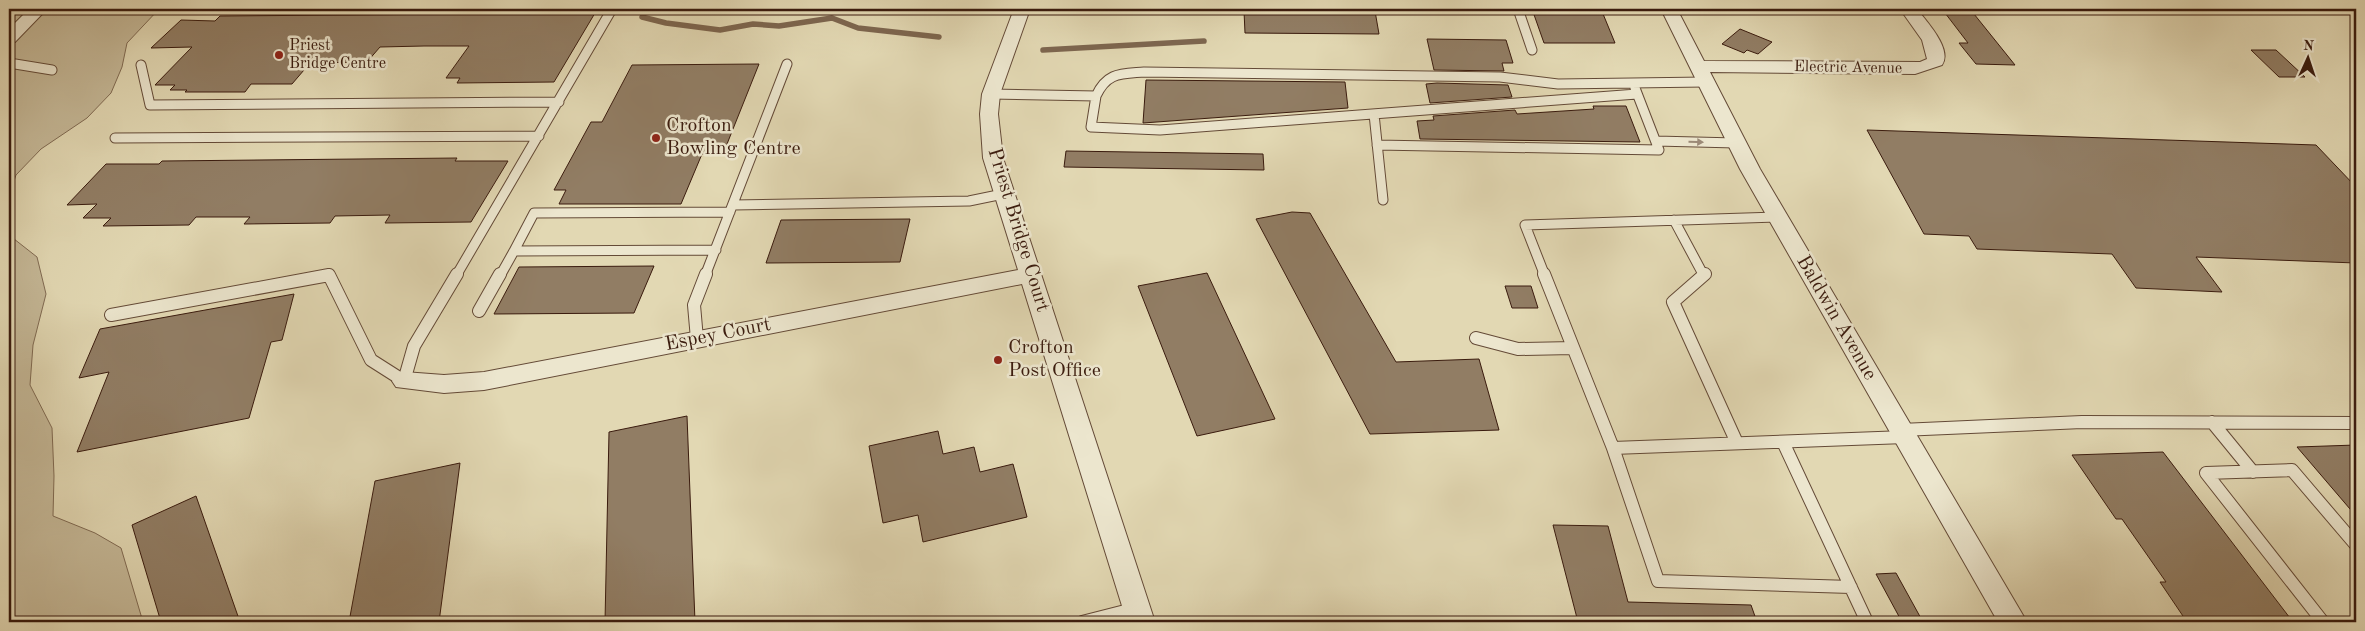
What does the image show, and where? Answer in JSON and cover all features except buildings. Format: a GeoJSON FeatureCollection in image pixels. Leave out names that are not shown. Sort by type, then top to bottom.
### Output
{"type":"FeatureCollection","features":[{"type":"Feature","properties":{"kind":"street"},"geometry":{"type":"LineString","coordinates":[[9,38],[39,9]]}},
{"type":"Feature","properties":{"kind":"street","name":"Priest Bridge Court"},"geometry":{"type":"LineString","coordinates":[[1022,9],[991,94],[991,143],[1003,194],[1139,615]]}},
{"type":"Feature","properties":{"kind":"street","name":"Baldwin Avenue"},"geometry":{"type":"LineString","coordinates":[[1669,9],[1736,143],[1777,217],[2012,622]]}},
{"type":"Feature","properties":{"kind":"street","name":"Electric Avenue"},"geometry":{"type":"LineString","coordinates":[[1701,74],[1915,69],[1926,66],[1936,61],[1937,53],[1933,43],[1908,9]]}},
{"type":"Feature","properties":{"kind":"street","name":"Espey Court"},"geometry":{"type":"LineString","coordinates":[[404,381],[444,384],[484,380],[1030,275]]}},
{"type":"Feature","properties":{"kind":"lane"},"geometry":{"type":"LineString","coordinates":[[111,315],[329,275],[372,360],[404,381],[414,346],[612,9]]}},
{"type":"Feature","properties":{"kind":"lane"},"geometry":{"type":"LineString","coordinates":[[1518,9],[1532,50]]}},
{"type":"Feature","properties":{"kind":"lane"},"geometry":{"type":"LineString","coordinates":[[9,63],[37,66],[52,70]]}},
{"type":"Feature","properties":{"kind":"lane"},"geometry":{"type":"LineString","coordinates":[[697,339],[694,305],[787,64]]}},
{"type":"Feature","properties":{"kind":"lane"},"geometry":{"type":"LineString","coordinates":[[141,65],[150,105],[559,102]]}},
{"type":"Feature","properties":{"kind":"lane"},"geometry":{"type":"LineString","coordinates":[[1637,94],[1160,130],[1091,127],[1096,96],[1101,83],[1118,75],[1144,72],[1500,77],[1558,84],[1633,84],[1701,74]]}},
{"type":"Feature","properties":{"kind":"lane"},"geometry":{"type":"LineString","coordinates":[[1377,145],[1659,150],[1633,84]]}},
{"type":"Feature","properties":{"kind":"lane"},"geometry":{"type":"LineString","coordinates":[[991,94],[1096,96]]}},
{"type":"Feature","properties":{"kind":"lane"},"geometry":{"type":"LineString","coordinates":[[1374,114],[1383,200]]}},
{"type":"Feature","properties":{"kind":"lane"},"geometry":{"type":"LineString","coordinates":[[115,138],[539,136]]}},
{"type":"Feature","properties":{"kind":"lane"},"geometry":{"type":"LineString","coordinates":[[1656,141],[1736,143]]}},
{"type":"Feature","properties":{"kind":"lane"},"geometry":{"type":"LineString","coordinates":[[479,311],[534,213],[969,201],[1003,194]]}},
{"type":"Feature","properties":{"kind":"lane"},"geometry":{"type":"LineString","coordinates":[[1777,217],[1525,225],[1613,448],[1658,581],[1851,587]]}},
{"type":"Feature","properties":{"kind":"lane"},"geometry":{"type":"LineString","coordinates":[[1674,220],[1705,275],[1673,302],[1737,443]]}},
{"type":"Feature","properties":{"kind":"lane"},"geometry":{"type":"LineString","coordinates":[[514,251],[716,250]]}},
{"type":"Feature","properties":{"kind":"lane"},"geometry":{"type":"LineString","coordinates":[[1476,338],[1518,349],[1573,348]]}},
{"type":"Feature","properties":{"kind":"lane"},"geometry":{"type":"LineString","coordinates":[[1613,448],[1783,442],[2082,422],[2356,423]]}},
{"type":"Feature","properties":{"kind":"lane"},"geometry":{"type":"LineString","coordinates":[[2212,422],[2253,472]]}},
{"type":"Feature","properties":{"kind":"lane"},"geometry":{"type":"LineString","coordinates":[[1783,442],[1867,622]]}},
{"type":"Feature","properties":{"kind":"lane"},"geometry":{"type":"LineString","coordinates":[[2323,622],[2206,473],[2292,470],[2356,545]]}},
{"type":"Feature","properties":{"kind":"lane"},"geometry":{"type":"LineString","coordinates":[[1082,622],[1139,615]]}},
{"type":"Feature","properties":{"kind":"shaded area"},"geometry":{"type":"Polygon","coordinates":[[[9,9],[159,9],[127,43],[122,67],[111,93],[87,118],[41,149],[16,175],[9,195],[9,9]]]}},
{"type":"Feature","properties":{"kind":"shaded area"},"geometry":{"type":"Polygon","coordinates":[[[9,235],[37,257],[46,294],[33,345],[30,385],[52,428],[53,516],[95,533],[121,548],[143,622],[9,622],[9,235]]]}},
{"type":"Feature","properties":{"kind":"waterway"},"geometry":{"type":"LineString","coordinates":[[642,17],[666,23],[720,30],[753,24],[779,26],[832,18],[858,28],[939,37]]}},
{"type":"Feature","properties":{"kind":"waterway"},"geometry":{"type":"LineString","coordinates":[[1043,50],[1204,41]]}},
{"type":"Feature","properties":{"kind":"place","name":"Priest Bridge Centre"},"geometry":{"type":"Point","coordinates":[279,55]}},
{"type":"Feature","properties":{"kind":"place","name":"Crofton Bowling Centre"},"geometry":{"type":"Point","coordinates":[656,138]}},
{"type":"Feature","properties":{"kind":"place","name":"Crofton Post Office"},"geometry":{"type":"Point","coordinates":[998,360]}}]}
